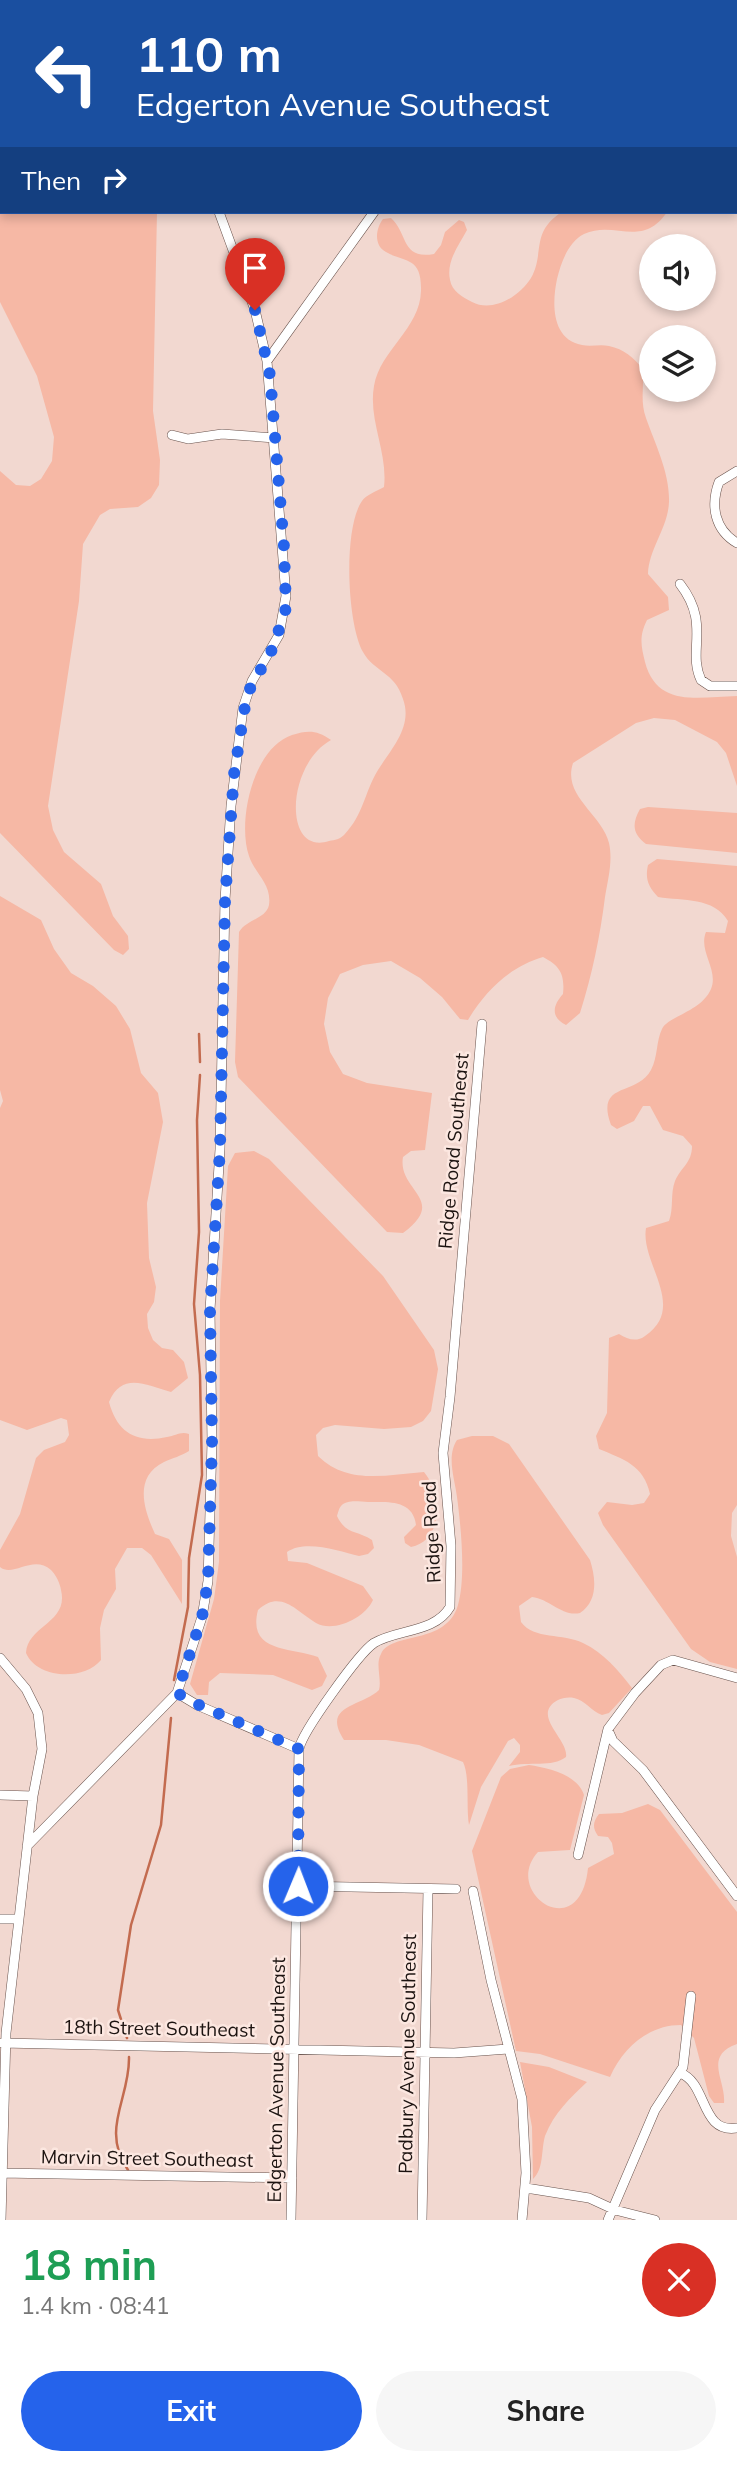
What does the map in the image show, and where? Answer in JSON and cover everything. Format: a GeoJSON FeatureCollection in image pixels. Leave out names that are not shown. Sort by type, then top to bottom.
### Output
{"type":"FeatureCollection","features":[{"type":"Feature","properties":{"kind":"street"},"geometry":{"type":"LineString","coordinates":[[27,1846],[177,1693],[202,1617],[208,1581],[212,1442],[210,1310],[218,1184],[225,901],[239,730],[247,694],[273,648],[286,608],[267,361],[255,310],[220,214]]}},
{"type":"Feature","properties":{"kind":"street"},"geometry":{"type":"LineString","coordinates":[[267,361],[373,214]]}},
{"type":"Feature","properties":{"kind":"street"},"geometry":{"type":"LineString","coordinates":[[172,435],[188,439],[222,434],[275,438]]}},
{"type":"Feature","properties":{"kind":"street"},"geometry":{"type":"LineString","coordinates":[[737,471],[719,482],[715,500],[720,528],[737,543]]}},
{"type":"Feature","properties":{"kind":"street"},"geometry":{"type":"LineString","coordinates":[[680,584],[691,600],[697,619],[701,680],[710,686],[737,686]]}},
{"type":"Feature","properties":{"kind":"street","name":"Ridge Road Southeast"},"geometry":{"type":"LineString","coordinates":[[460,1281],[482,1024]]}},
{"type":"Feature","properties":{"kind":"street","name":"Ridge Road"},"geometry":{"type":"LineString","coordinates":[[299,1749],[316,1717],[366,1650],[380,1640],[435,1622],[450,1607],[451,1546],[443,1441],[450,1397],[460,1281]]}},
{"type":"Feature","properties":{"kind":"street"},"geometry":{"type":"LineString","coordinates":[[0,1658],[26,1689],[38,1713],[41,1749],[3,2043],[1,2220]]}},
{"type":"Feature","properties":{"kind":"street"},"geometry":{"type":"LineString","coordinates":[[578,1855],[608,1730],[635,1693],[667,1661],[681,1660],[737,1678]]}},
{"type":"Feature","properties":{"kind":"street"},"geometry":{"type":"LineString","coordinates":[[177,1693],[299,1749]]}},
{"type":"Feature","properties":{"kind":"street"},"geometry":{"type":"LineString","coordinates":[[608,1730],[613,1741],[643,1770],[737,1896]]}},
{"type":"Feature","properties":{"kind":"street","name":"Edgerton Avenue Southeast"},"geometry":{"type":"LineString","coordinates":[[291,2220],[299,1749]]}},
{"type":"Feature","properties":{"kind":"street"},"geometry":{"type":"LineString","coordinates":[[0,1795],[33,1797]]}},
{"type":"Feature","properties":{"kind":"street"},"geometry":{"type":"LineString","coordinates":[[298,1886],[456,1889]]}},
{"type":"Feature","properties":{"kind":"street","name":"Padbury Avenue Southeast"},"geometry":{"type":"LineString","coordinates":[[422,2220],[428,1889]]}},
{"type":"Feature","properties":{"kind":"street"},"geometry":{"type":"LineString","coordinates":[[473,1891],[508,2049],[522,2099],[526,2188],[522,2220]]}},
{"type":"Feature","properties":{"kind":"street"},"geometry":{"type":"LineString","coordinates":[[0,1919],[19,1919]]}},
{"type":"Feature","properties":{"kind":"street"},"geometry":{"type":"LineString","coordinates":[[608,2220],[655,2110],[680,2073],[691,1996]]}},
{"type":"Feature","properties":{"kind":"street","name":"18th Street Southeast"},"geometry":{"type":"LineString","coordinates":[[3,2043],[490,2052],[508,2049]]}},
{"type":"Feature","properties":{"kind":"street"},"geometry":{"type":"LineString","coordinates":[[680,2073],[695,2084],[713,2121],[724,2128],[737,2128]]}},
{"type":"Feature","properties":{"kind":"street","name":"Marvin Street Southeast"},"geometry":{"type":"LineString","coordinates":[[1,2173],[292,2178]]}},
{"type":"Feature","properties":{"kind":"street"},"geometry":{"type":"LineString","coordinates":[[526,2188],[589,2198],[611,2208],[655,2220]]}},
{"type":"Feature","properties":{"kind":"shaded area"},"geometry":{"type":"Polygon","coordinates":[[[0,214],[157,214],[153,411],[160,460],[159,485],[151,498],[138,507],[110,509],[100,515],[83,544],[79,601],[48,806],[53,830],[64,852],[101,884],[113,916],[128,936],[129,949],[123,955],[114,950],[0,833],[0,471],[16,485],[30,486],[41,479],[52,461],[54,437],[37,376],[0,302],[0,214]]]}},
{"type":"Feature","properties":{"kind":"shaded area"},"geometry":{"type":"Polygon","coordinates":[[[560,214],[665,214],[658,223],[638,232],[595,231],[578,238],[566,253],[557,279],[556,319],[564,336],[572,341],[582,345],[606,345],[619,349],[639,365],[639,402],[643,402],[669,491],[668,511],[648,574],[668,597],[669,610],[647,620],[644,626],[642,646],[645,662],[651,677],[659,687],[669,693],[694,698],[737,696],[737,786],[726,753],[717,742],[675,720],[654,718],[636,723],[573,763],[573,785],[609,843],[610,870],[595,956],[580,1013],[566,1025],[555,1015],[557,1002],[563,994],[562,976],[554,964],[543,957],[520,967],[500,981],[482,999],[468,1020],[460,1019],[442,997],[420,978],[391,961],[363,965],[340,974],[328,998],[324,1024],[330,1052],[343,1074],[367,1083],[432,1093],[425,1150],[411,1151],[403,1157],[403,1169],[422,1203],[422,1212],[403,1233],[387,1232],[238,1077],[235,1062],[239,932],[264,913],[269,905],[266,885],[249,856],[245,824],[247,806],[258,770],[278,742],[298,733],[321,734],[331,740],[316,752],[305,768],[298,787],[298,822],[304,835],[314,842],[341,837],[356,819],[373,779],[403,728],[405,709],[399,690],[390,678],[368,659],[358,639],[353,620],[349,576],[356,514],[364,499],[384,487],[383,461],[374,411],[374,386],[384,361],[414,317],[421,291],[421,280],[415,266],[386,252],[379,245],[377,232],[383,219],[391,218],[410,249],[423,255],[434,254],[441,245],[445,232],[459,220],[464,222],[467,230],[450,266],[451,284],[465,298],[480,305],[505,301],[526,285],[535,269],[546,227],[560,214]]]}},
{"type":"Feature","properties":{"kind":"shaded area"},"geometry":{"type":"Polygon","coordinates":[[[648,807],[737,813],[737,853],[646,844],[638,836],[635,824],[640,809],[648,807]]]}},
{"type":"Feature","properties":{"kind":"shaded area"},"geometry":{"type":"Polygon","coordinates":[[[657,859],[737,866],[737,1505],[732,1513],[731,1536],[737,1557],[737,1669],[710,1662],[691,1649],[603,1525],[598,1513],[607,1502],[632,1505],[644,1503],[650,1494],[638,1470],[624,1460],[599,1449],[596,1436],[607,1413],[609,1338],[619,1334],[632,1340],[642,1338],[657,1324],[662,1312],[663,1298],[649,1256],[646,1228],[669,1221],[675,1181],[692,1152],[692,1146],[683,1136],[663,1130],[650,1106],[643,1106],[634,1121],[617,1129],[611,1125],[608,1102],[613,1095],[636,1084],[651,1070],[665,1024],[706,997],[713,982],[704,939],[706,932],[725,933],[728,921],[722,913],[706,904],[658,897],[647,878],[648,865],[657,859]]]}},
{"type":"Feature","properties":{"kind":"shaded area"},"geometry":{"type":"Polygon","coordinates":[[[0,896],[41,920],[54,949],[71,973],[93,986],[116,1006],[130,1029],[141,1073],[158,1093],[163,1122],[147,1203],[149,1258],[156,1287],[154,1302],[147,1314],[148,1328],[153,1340],[162,1348],[173,1350],[184,1362],[188,1378],[171,1392],[144,1384],[128,1383],[114,1392],[109,1402],[117,1421],[137,1437],[156,1439],[180,1433],[189,1434],[189,1451],[154,1468],[148,1476],[144,1495],[147,1515],[155,1534],[169,1539],[182,1560],[182,1604],[151,1555],[142,1548],[127,1548],[115,1569],[116,1589],[104,1610],[100,1628],[101,1660],[93,1667],[73,1674],[50,1672],[40,1668],[26,1653],[33,1636],[59,1610],[61,1590],[55,1574],[37,1564],[11,1570],[0,1567],[0,1550],[20,1514],[36,1458],[44,1450],[65,1442],[69,1435],[67,1420],[61,1418],[27,1430],[0,1420],[0,1108],[3,1101],[0,1090],[0,896]]]}},
{"type":"Feature","properties":{"kind":"shaded area"},"geometry":{"type":"Polygon","coordinates":[[[254,1151],[269,1159],[383,1276],[434,1350],[438,1369],[431,1411],[423,1421],[411,1427],[384,1429],[335,1425],[323,1428],[316,1435],[318,1456],[330,1465],[354,1475],[381,1476],[424,1472],[434,1491],[437,1514],[430,1535],[422,1543],[411,1547],[405,1543],[404,1537],[416,1525],[410,1510],[405,1506],[391,1502],[347,1502],[340,1507],[337,1516],[348,1529],[372,1540],[374,1548],[368,1554],[359,1556],[313,1546],[294,1548],[287,1552],[288,1561],[307,1563],[363,1586],[373,1600],[356,1618],[331,1626],[316,1623],[281,1602],[274,1601],[258,1610],[256,1624],[265,1641],[274,1646],[318,1657],[327,1676],[322,1686],[312,1690],[273,1675],[220,1673],[209,1682],[208,1695],[197,1695],[190,1684],[214,1599],[219,1562],[220,1301],[228,1166],[235,1153],[254,1151]]]}},
{"type":"Feature","properties":{"kind":"shaded area"},"geometry":{"type":"Polygon","coordinates":[[[472,1436],[493,1436],[509,1444],[590,1560],[592,1567],[593,1596],[580,1613],[567,1612],[532,1597],[519,1606],[521,1622],[541,1634],[575,1640],[591,1647],[610,1662],[632,1688],[609,1713],[602,1715],[574,1698],[560,1699],[550,1706],[549,1720],[565,1750],[566,1757],[560,1760],[509,1766],[520,1752],[520,1745],[514,1738],[508,1741],[481,1787],[469,1825],[463,1762],[419,1745],[386,1740],[344,1740],[337,1720],[346,1708],[379,1690],[379,1658],[387,1647],[431,1632],[452,1618],[458,1605],[462,1581],[462,1552],[452,1454],[457,1440],[472,1436]]]}},
{"type":"Feature","properties":{"kind":"shaded area"},"geometry":{"type":"Polygon","coordinates":[[[529,1765],[553,1770],[569,1777],[584,1795],[570,1850],[538,1852],[529,1867],[529,1882],[535,1895],[546,1905],[559,1908],[572,1904],[582,1892],[588,1868],[614,1854],[608,1837],[598,1836],[595,1830],[594,1822],[599,1814],[622,1813],[648,1804],[660,1810],[737,1912],[737,2044],[727,2049],[718,2062],[724,2103],[714,2103],[709,2096],[694,2038],[681,2025],[658,2029],[638,2040],[615,2066],[610,2077],[540,2054],[516,2051],[472,1851],[501,1777],[510,1769],[529,1765]]]}},
{"type":"Feature","properties":{"kind":"shaded area"},"geometry":{"type":"Polygon","coordinates":[[[520,2062],[549,2067],[587,2082],[553,2120],[545,2136],[539,2170],[533,2179],[532,2127],[520,2062]]]}},
{"type":"Feature","properties":{"kind":"waterway"},"geometry":{"type":"LineString","coordinates":[[199,1034],[200,1062]]}},
{"type":"Feature","properties":{"kind":"waterway"},"geometry":{"type":"LineString","coordinates":[[174,1680],[188,1607],[189,1558],[202,1475],[200,1375],[194,1304],[199,1232],[197,1120],[200,1075]]}},
{"type":"Feature","properties":{"kind":"waterway"},"geometry":{"type":"LineString","coordinates":[[127,2038],[118,2010],[131,1925],[161,1825],[171,1718]]}},
{"type":"Feature","properties":{"kind":"waterway"},"geometry":{"type":"LineString","coordinates":[[128,2170],[116,2141],[116,2127],[129,2057]]}},
{"type":"Feature","properties":{"kind":"route"},"geometry":{"type":"LineString","coordinates":[[255,310],[270,375],[284,547],[286,608],[279,635],[247,694],[239,730],[234,774],[225,901],[220,1149],[210,1310],[212,1442],[208,1581],[202,1617],[177,1693],[299,1749],[298,1886]]}}]}
